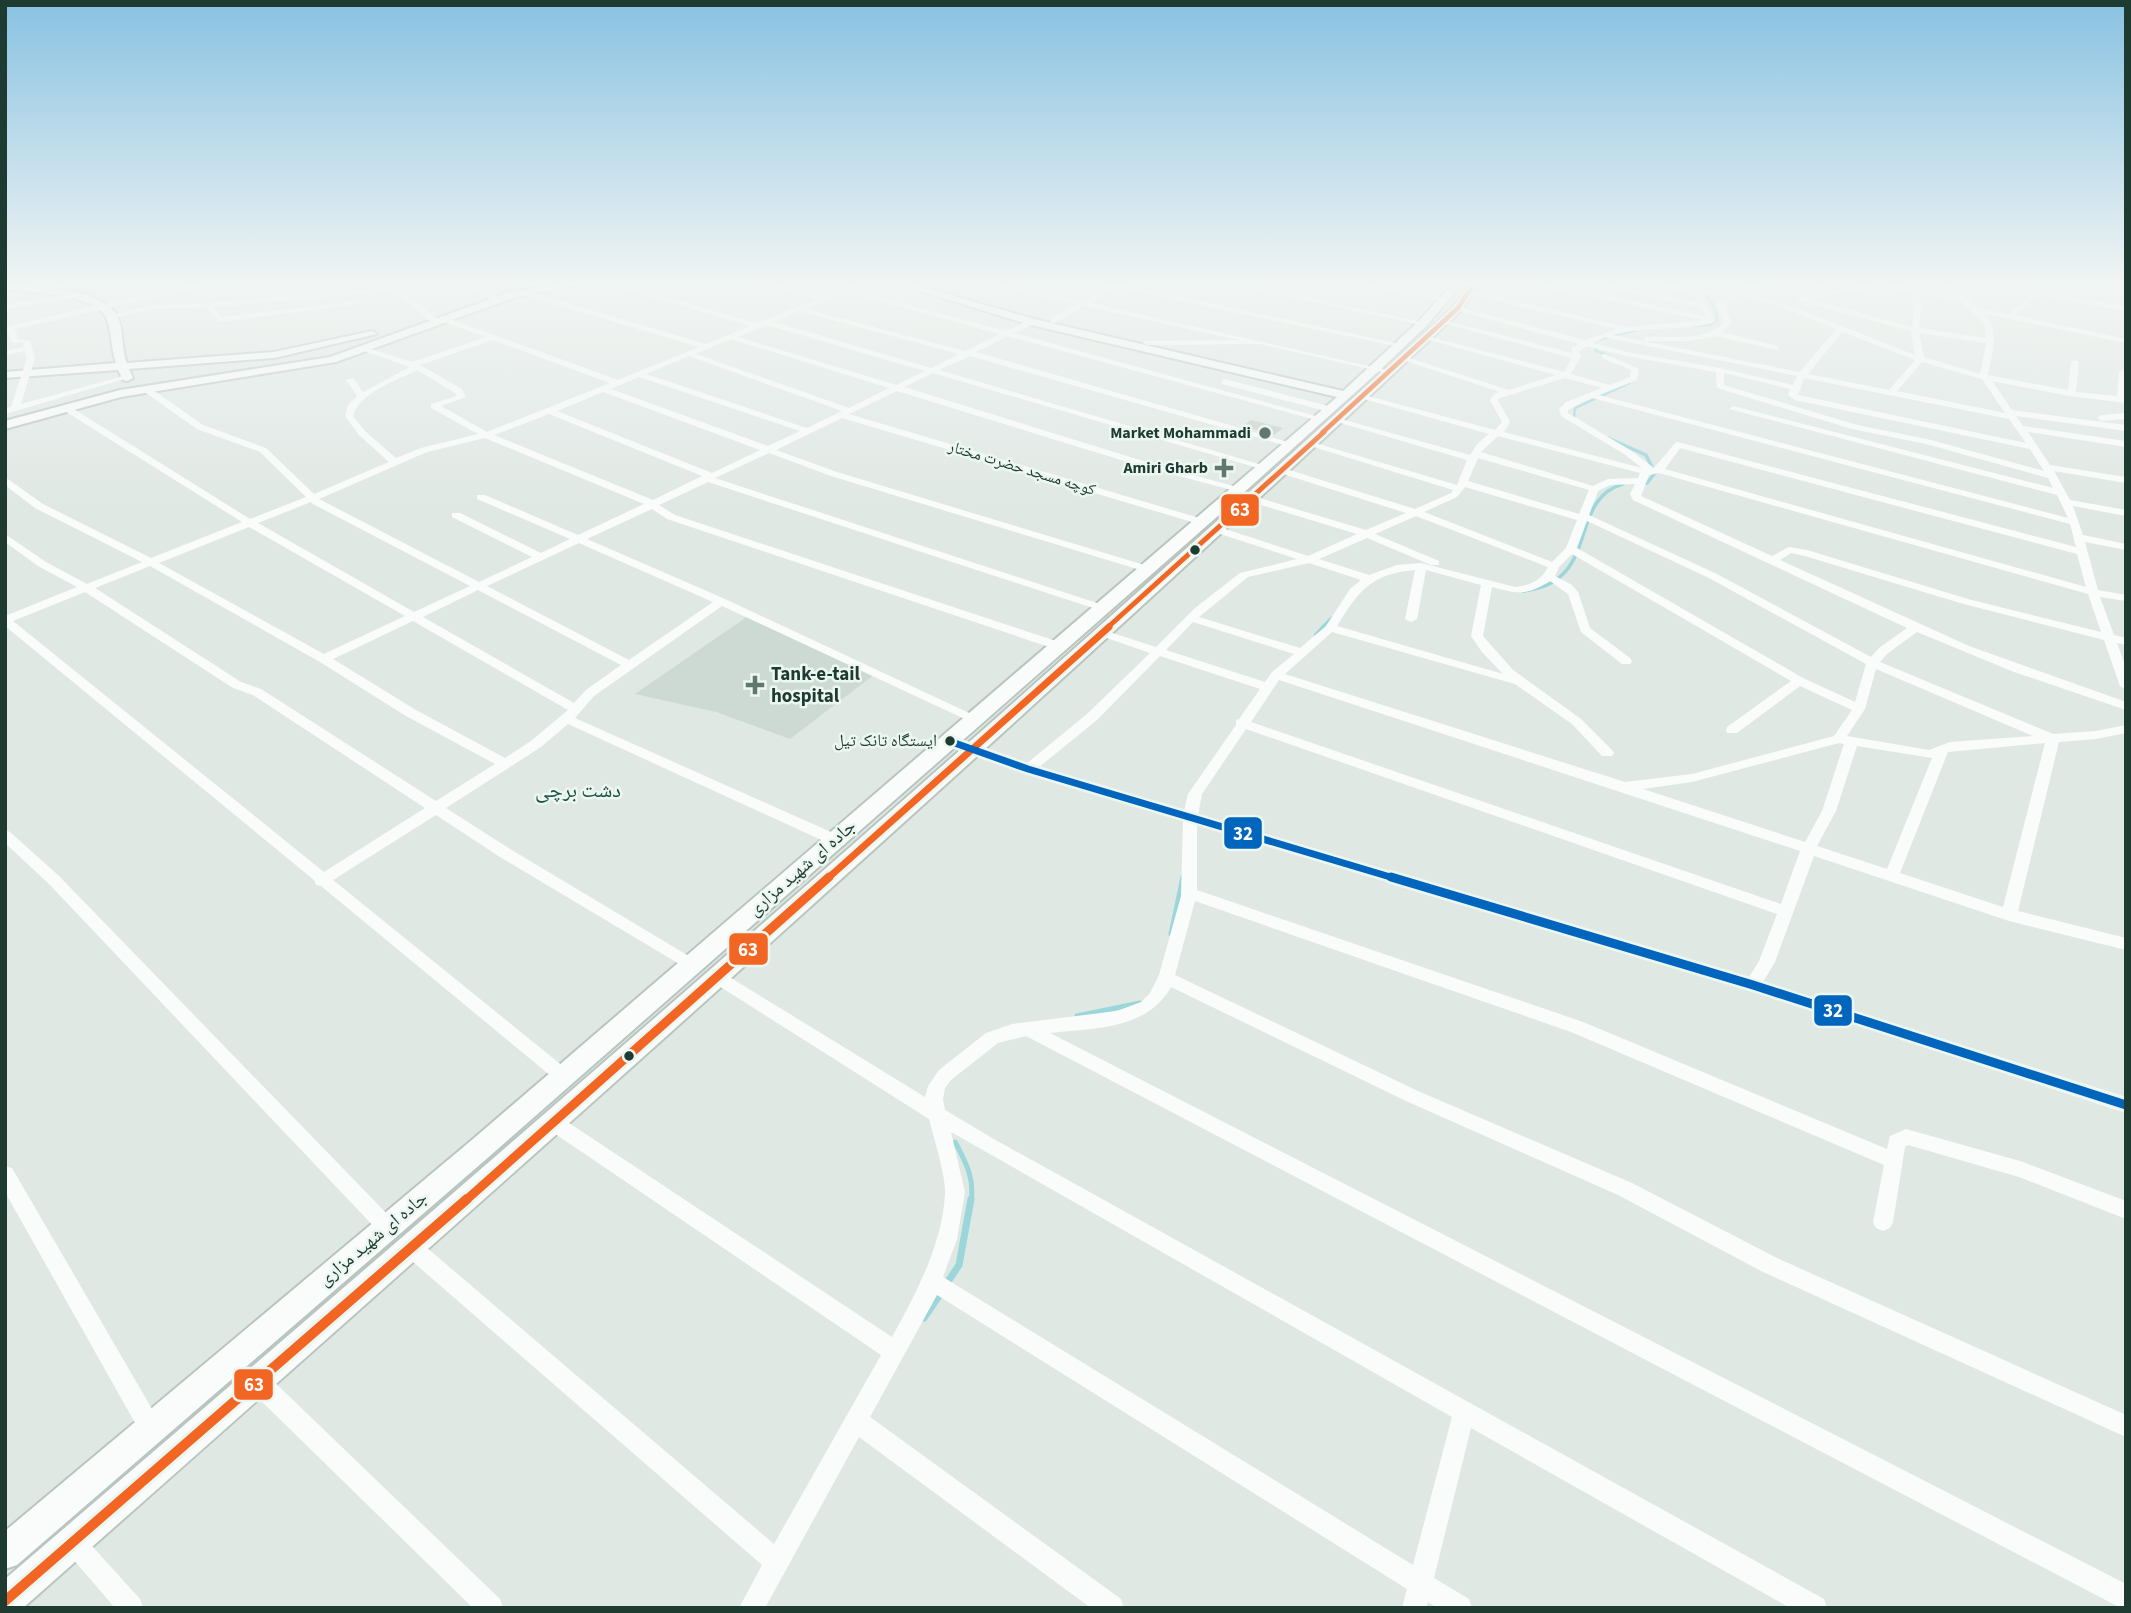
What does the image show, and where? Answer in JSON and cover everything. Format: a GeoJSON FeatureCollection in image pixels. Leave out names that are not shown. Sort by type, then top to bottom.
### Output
{"type":"FeatureCollection","features":[{"type":"Feature","properties":{"kind":"main road"},"geometry":{"type":"LineString","coordinates":[[119,356],[126,372],[130,393]]}},
{"type":"Feature","properties":{"kind":"main road"},"geometry":{"type":"LineString","coordinates":[[5,375],[126,372],[258,356]]}},
{"type":"Feature","properties":{"kind":"main road"},"geometry":{"type":"LineString","coordinates":[[5,425],[146,389],[307,365],[336,356]]}},
{"type":"Feature","properties":{"kind":"main road"},"geometry":{"type":"LineString","coordinates":[[1159,356],[1341,405]]}},
{"type":"Feature","properties":{"kind":"main road"},"geometry":{"type":"LineString","coordinates":[[1191,356],[1341,405]]}},
{"type":"Feature","properties":{"kind":"main road"},"geometry":{"type":"LineString","coordinates":[[5,1601],[75,1544],[554,1123],[1102,633],[1210,526],[1398,356]]}},
{"type":"Feature","properties":{"kind":"main road","name":"جاده ای شهید مزاری"},"geometry":{"type":"LineString","coordinates":[[5,1553],[563,1076],[1147,569],[1210,526]]}},
{"type":"Feature","properties":{"kind":"street"},"geometry":{"type":"LineString","coordinates":[[10,409],[27,373],[31,356]]}},
{"type":"Feature","properties":{"kind":"street"},"geometry":{"type":"LineString","coordinates":[[387,356],[414,366],[460,391],[462,397],[434,406],[486,435],[650,503],[671,517],[1058,646]]}},
{"type":"Feature","properties":{"kind":"street"},"geometry":{"type":"LineString","coordinates":[[394,462],[362,433],[349,416],[352,405],[362,396],[414,366],[440,356]]}},
{"type":"Feature","properties":{"kind":"street"},"geometry":{"type":"LineString","coordinates":[[545,356],[618,383]]}},
{"type":"Feature","properties":{"kind":"street"},"geometry":{"type":"LineString","coordinates":[[563,1076],[321,881],[179,761],[69,677],[5,620],[312,498],[424,450],[486,435],[684,356]]}},
{"type":"Feature","properties":{"kind":"street","name":"کوچه مسجد حضرت مختار"},"geometry":{"type":"LineString","coordinates":[[696,356],[846,413],[1210,526],[1369,579]]}},
{"type":"Feature","properties":{"kind":"street"},"geometry":{"type":"LineString","coordinates":[[794,356],[1367,534],[1461,575]]}},
{"type":"Feature","properties":{"kind":"street"},"geometry":{"type":"LineString","coordinates":[[889,356],[1418,513],[1552,572],[1579,598],[1585,629],[1626,661]]}},
{"type":"Feature","properties":{"kind":"street"},"geometry":{"type":"LineString","coordinates":[[324,659],[964,356]]}},
{"type":"Feature","properties":{"kind":"street"},"geometry":{"type":"LineString","coordinates":[[977,356],[1583,517],[1713,576],[1872,663],[2053,739]]}},
{"type":"Feature","properties":{"kind":"street"},"geometry":{"type":"LineString","coordinates":[[1121,356],[1341,405],[1498,433],[2093,592],[2126,598]]}},
{"type":"Feature","properties":{"kind":"street"},"geometry":{"type":"LineString","coordinates":[[1132,356],[1341,405],[1475,457],[1594,489],[1608,482],[1650,473]]}},
{"type":"Feature","properties":{"kind":"street"},"geometry":{"type":"LineString","coordinates":[[1360,356],[1393,361]]}},
{"type":"Feature","properties":{"kind":"street"},"geometry":{"type":"LineString","coordinates":[[1376,356],[1511,393]]}},
{"type":"Feature","properties":{"kind":"street"},"geometry":{"type":"LineString","coordinates":[[1538,356],[1566,375],[1613,388]]}},
{"type":"Feature","properties":{"kind":"street"},"geometry":{"type":"LineString","coordinates":[[1610,356],[1635,369],[1634,378],[1569,404],[1563,409],[1564,414],[1628,452],[1650,473]]}},
{"type":"Feature","properties":{"kind":"street"},"geometry":{"type":"LineString","coordinates":[[1637,356],[1720,370],[1795,388]]}},
{"type":"Feature","properties":{"kind":"street"},"geometry":{"type":"LineString","coordinates":[[1706,356],[2010,414],[2126,428]]}},
{"type":"Feature","properties":{"kind":"street"},"geometry":{"type":"LineString","coordinates":[[1818,356],[1801,376],[1792,394],[1802,400],[2033,447]]}},
{"type":"Feature","properties":{"kind":"street"},"geometry":{"type":"LineString","coordinates":[[1912,356],[1984,376],[2123,399],[2123,372]]}},
{"type":"Feature","properties":{"kind":"street"},"geometry":{"type":"LineString","coordinates":[[1989,356],[1984,376],[2023,429],[2064,498],[2108,639],[2126,686]]}},
{"type":"Feature","properties":{"kind":"street"},"geometry":{"type":"LineString","coordinates":[[1028,769],[1092,717],[1191,618],[1244,575],[1308,560],[1418,513],[1462,486],[1481,445],[1498,433],[1506,422],[1494,400],[1566,375],[1577,357]]}},
{"type":"Feature","properties":{"kind":"street"},"geometry":{"type":"LineString","coordinates":[[1891,393],[1920,359]]}},
{"type":"Feature","properties":{"kind":"street"},"geometry":{"type":"LineString","coordinates":[[2072,391],[2075,362]]}},
{"type":"Feature","properties":{"kind":"street"},"geometry":{"type":"LineString","coordinates":[[1720,370],[1720,386],[1855,427],[2050,471],[2126,480]]}},
{"type":"Feature","properties":{"kind":"street"},"geometry":{"type":"LineString","coordinates":[[10,409],[126,372]]}},
{"type":"Feature","properties":{"kind":"street"},"geometry":{"type":"LineString","coordinates":[[638,374],[807,431]]}},
{"type":"Feature","properties":{"kind":"street"},"geometry":{"type":"LineString","coordinates":[[350,380],[362,396]]}},
{"type":"Feature","properties":{"kind":"street"},"geometry":{"type":"LineString","coordinates":[[146,389],[200,427],[263,450],[312,498],[628,664]]}},
{"type":"Feature","properties":{"kind":"street"},"geometry":{"type":"LineString","coordinates":[[603,389],[765,450],[969,517],[1147,569]]}},
{"type":"Feature","properties":{"kind":"street"},"geometry":{"type":"LineString","coordinates":[[1590,395],[2072,522]]}},
{"type":"Feature","properties":{"kind":"street"},"geometry":{"type":"LineString","coordinates":[[66,408],[250,523],[415,616],[571,714],[835,840]]}},
{"type":"Feature","properties":{"kind":"street"},"geometry":{"type":"LineString","coordinates":[[1733,409],[2126,513]]}},
{"type":"Feature","properties":{"kind":"street"},"geometry":{"type":"LineString","coordinates":[[549,411],[708,477],[1102,608]]}},
{"type":"Feature","properties":{"kind":"street"},"geometry":{"type":"LineString","coordinates":[[2072,420],[2126,416]]}},
{"type":"Feature","properties":{"kind":"street"},"geometry":{"type":"LineString","coordinates":[[2023,429],[2126,444]]}},
{"type":"Feature","properties":{"kind":"street"},"geometry":{"type":"LineString","coordinates":[[2081,552],[1678,445],[1650,473],[1635,494],[1637,498],[1774,559],[1915,628],[2010,667],[2126,706]]}},
{"type":"Feature","properties":{"kind":"street"},"geometry":{"type":"LineString","coordinates":[[5,480],[39,506],[150,562],[324,659],[411,713],[504,763]]}},
{"type":"Feature","properties":{"kind":"street"},"geometry":{"type":"LineString","coordinates":[[756,1605],[896,1352],[932,1281],[947,1240],[956,1192],[934,1099],[937,1086],[945,1075],[992,1038],[1028,1029],[1132,1015],[1146,1006],[1169,979],[1177,933],[1189,893],[1188,815],[1195,794],[1271,681],[1300,652],[1330,628],[1345,603],[1369,579],[1397,568],[1421,566],[1515,590],[1529,589],[1552,572],[1571,549],[1594,489]]}},
{"type":"Feature","properties":{"kind":"street"},"geometry":{"type":"LineString","coordinates":[[481,497],[721,601],[974,718]]}},
{"type":"Feature","properties":{"kind":"street"},"geometry":{"type":"LineString","coordinates":[[456,515],[540,556]]}},
{"type":"Feature","properties":{"kind":"street"},"geometry":{"type":"LineString","coordinates":[[5,537],[42,564],[87,588],[237,685],[257,692],[436,809],[691,965]]}},
{"type":"Feature","properties":{"kind":"street"},"geometry":{"type":"LineString","coordinates":[[2077,537],[2126,547]]}},
{"type":"Feature","properties":{"kind":"street"},"geometry":{"type":"LineString","coordinates":[[1571,549],[1799,681],[1859,709]]}},
{"type":"Feature","properties":{"kind":"street"},"geometry":{"type":"LineString","coordinates":[[1774,559],[1789,550],[1799,551],[1964,601],[2126,642]]}},
{"type":"Feature","properties":{"kind":"street"},"geometry":{"type":"LineString","coordinates":[[1411,619],[1421,566]]}},
{"type":"Feature","properties":{"kind":"street"},"geometry":{"type":"LineString","coordinates":[[1487,583],[1478,636],[1486,650],[1516,681],[1576,720],[1607,753]]}},
{"type":"Feature","properties":{"kind":"street"},"geometry":{"type":"LineString","coordinates":[[321,881],[504,763],[571,714],[628,664],[721,601]]}},
{"type":"Feature","properties":{"kind":"street"},"geometry":{"type":"LineString","coordinates":[[1191,618],[1300,652]]}},
{"type":"Feature","properties":{"kind":"street"},"geometry":{"type":"LineString","coordinates":[[1330,628],[1516,681]]}},
{"type":"Feature","properties":{"kind":"street"},"geometry":{"type":"LineString","coordinates":[[1753,985],[1767,962],[1809,848],[1829,811],[1845,741],[1859,709],[1872,663],[1883,651],[1915,628]]}},
{"type":"Feature","properties":{"kind":"street"},"geometry":{"type":"LineString","coordinates":[[1102,633],[1624,787],[2009,915],[2126,944]]}},
{"type":"Feature","properties":{"kind":"street"},"geometry":{"type":"LineString","coordinates":[[1732,730],[1799,681]]}},
{"type":"Feature","properties":{"kind":"street"},"geometry":{"type":"LineString","coordinates":[[1241,723],[1787,912]]}},
{"type":"Feature","properties":{"kind":"street"},"geometry":{"type":"LineString","coordinates":[[1624,787],[1692,778],[1845,741],[1930,754],[1950,746],[2053,739],[2126,729]]}},
{"type":"Feature","properties":{"kind":"street"},"geometry":{"type":"LineString","coordinates":[[2009,915],[2053,739]]}},
{"type":"Feature","properties":{"kind":"street"},"geometry":{"type":"LineString","coordinates":[[949,741],[1028,769],[1753,985],[2126,1105]]}},
{"type":"Feature","properties":{"kind":"street"},"geometry":{"type":"LineString","coordinates":[[1892,875],[1941,751]]}},
{"type":"Feature","properties":{"kind":"street"},"geometry":{"type":"LineString","coordinates":[[5,835],[73,900],[387,1227]]}},
{"type":"Feature","properties":{"kind":"street"},"geometry":{"type":"LineString","coordinates":[[1189,893],[1577,1027],[1892,1160]]}},
{"type":"Feature","properties":{"kind":"street"},"geometry":{"type":"LineString","coordinates":[[717,977],[937,1115],[1815,1608]]}},
{"type":"Feature","properties":{"kind":"street"},"geometry":{"type":"LineString","coordinates":[[1169,979],[1412,1096],[1625,1189],[1770,1265],[2126,1426]]}},
{"type":"Feature","properties":{"kind":"street"},"geometry":{"type":"LineString","coordinates":[[1028,1029],[2126,1597]]}},
{"type":"Feature","properties":{"kind":"street"},"geometry":{"type":"LineString","coordinates":[[554,1123],[896,1352]]}},
{"type":"Feature","properties":{"kind":"street"},"geometry":{"type":"LineString","coordinates":[[1883,1222],[1892,1160],[1897,1142],[1906,1137],[2020,1169],[2126,1210]]}},
{"type":"Feature","properties":{"kind":"street"},"geometry":{"type":"LineString","coordinates":[[5,1174],[151,1429]]}},
{"type":"Feature","properties":{"kind":"street"},"geometry":{"type":"LineString","coordinates":[[412,1248],[777,1563]]}},
{"type":"Feature","properties":{"kind":"street"},"geometry":{"type":"LineString","coordinates":[[932,1281],[1460,1608]]}},
{"type":"Feature","properties":{"kind":"street"},"geometry":{"type":"LineString","coordinates":[[259,1383],[491,1608]]}},
{"type":"Feature","properties":{"kind":"street"},"geometry":{"type":"LineString","coordinates":[[1414,1608],[1464,1412]]}},
{"type":"Feature","properties":{"kind":"street"},"geometry":{"type":"LineString","coordinates":[[858,1422],[1112,1608]]}},
{"type":"Feature","properties":{"kind":"street"},"geometry":{"type":"LineString","coordinates":[[75,1544],[131,1608]]}},
{"type":"Feature","properties":{"kind":"shaded area","name":"Tank-e-tail hospital"},"geometry":{"type":"Polygon","coordinates":[[[748,616],[874,675],[790,739],[716,712],[635,694],[748,616]]]}},
{"type":"Feature","properties":{"kind":"building"},"geometry":{"type":"Polygon","coordinates":[[[1251,420],[1283,428],[1274,435],[1243,426],[1251,420]]]}},
{"type":"Feature","properties":{"kind":"waterway"},"geometry":{"type":"LineString","coordinates":[[1574,417],[1575,408],[1629,383]]}},
{"type":"Feature","properties":{"kind":"waterway"},"geometry":{"type":"LineString","coordinates":[[1608,438],[1646,455],[1655,473],[1647,483],[1642,483]]}},
{"type":"Feature","properties":{"kind":"waterway"},"geometry":{"type":"LineString","coordinates":[[1523,591],[1548,585],[1564,573],[1574,558],[1594,506],[1606,493],[1623,484]]}},
{"type":"Feature","properties":{"kind":"waterway"},"geometry":{"type":"LineString","coordinates":[[1322,628],[1332,618]]}},
{"type":"Feature","properties":{"kind":"waterway"},"geometry":{"type":"LineString","coordinates":[[1316,635],[1324,627]]}},
{"type":"Feature","properties":{"kind":"waterway"},"geometry":{"type":"LineString","coordinates":[[1171,934],[1183,877]]}},
{"type":"Feature","properties":{"kind":"waterway"},"geometry":{"type":"LineString","coordinates":[[1077,1016],[1140,1003]]}},
{"type":"Feature","properties":{"kind":"waterway"},"geometry":{"type":"LineString","coordinates":[[955,1142],[970,1177],[971,1201]]}},
{"type":"Feature","properties":{"kind":"waterway"},"geometry":{"type":"LineString","coordinates":[[945,1286],[959,1265],[971,1199]]}},
{"type":"Feature","properties":{"kind":"waterway"},"geometry":{"type":"LineString","coordinates":[[924,1318],[941,1293]]}},
{"type":"Feature","properties":{"kind":"transit line","name":"63"},"geometry":{"type":"LineString","coordinates":[[5,1601],[554,1123],[1232,517],[1406,356]]}},
{"type":"Feature","properties":{"kind":"transit line","name":"32"},"geometry":{"type":"LineString","coordinates":[[949,741],[1028,769],[1753,985],[2126,1105]]}},
{"type":"Feature","properties":{"kind":"place","name":"Market Mohammadi"},"geometry":{"type":"Point","coordinates":[1265,433]}},
{"type":"Feature","properties":{"kind":"place","name":"Amiri Gharb"},"geometry":{"type":"Point","coordinates":[1224,468]}},
{"type":"Feature","properties":{"kind":"place","name":"Tank-e-tail hospital"},"geometry":{"type":"Point","coordinates":[755,685]}},
{"type":"Feature","properties":{"kind":"place","name":"ایستگاه تانک تیل"},"geometry":{"type":"Point","coordinates":[950,741]}},
{"type":"Feature","properties":{"kind":"district","name":"دشت برچی"},"geometry":{"type":"Point","coordinates":[578,790]}}]}
